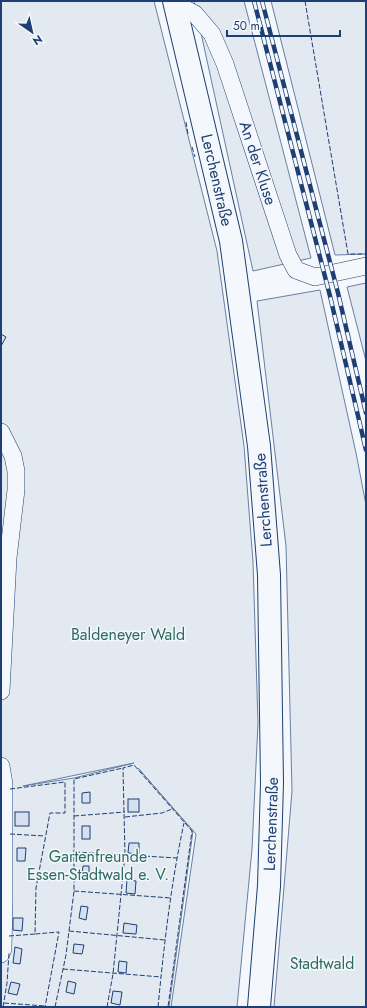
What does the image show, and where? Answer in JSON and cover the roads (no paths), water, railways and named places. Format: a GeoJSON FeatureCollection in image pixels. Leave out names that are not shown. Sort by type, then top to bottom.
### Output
{"type":"FeatureCollection","features":[{"type":"Feature","properties":{"kind":"main road","name":"Lerchenstraße"},"geometry":{"type":"LineString","coordinates":[[174,2],[231,241],[259,446],[269,576],[272,783],[269,886],[258,1007]]}},
{"type":"Feature","properties":{"kind":"street","name":"An der Kluse"},"geometry":{"type":"LineString","coordinates":[[174,2],[195,14],[212,34],[225,64],[288,255],[296,270],[315,277],[366,266]]}},
{"type":"Feature","properties":{"kind":"street"},"geometry":{"type":"LineString","coordinates":[[1,432],[13,456],[16,471],[16,490],[8,558],[1,691]]}},
{"type":"Feature","properties":{"kind":"street"},"geometry":{"type":"LineString","coordinates":[[1,766],[4,901],[3,949],[1,954]]}},
{"type":"Feature","properties":{"kind":"railway"},"geometry":{"type":"LineString","coordinates":[[254,1],[330,296],[366,450]]}},
{"type":"Feature","properties":{"kind":"railway"},"geometry":{"type":"LineString","coordinates":[[262,1],[338,293],[366,413]]}},
{"type":"Feature","properties":{"kind":"park label","name":"Baldeneyer Wald"},"geometry":{"type":"Point","coordinates":[128,634]}},
{"type":"Feature","properties":{"kind":"park label","name":"Gartenfreunde Essen-Stadtwald e. V."},"geometry":{"type":"Point","coordinates":[98,865]}},
{"type":"Feature","properties":{"kind":"park label","name":"Stadtwald"},"geometry":{"type":"Point","coordinates":[322,963]}}]}
